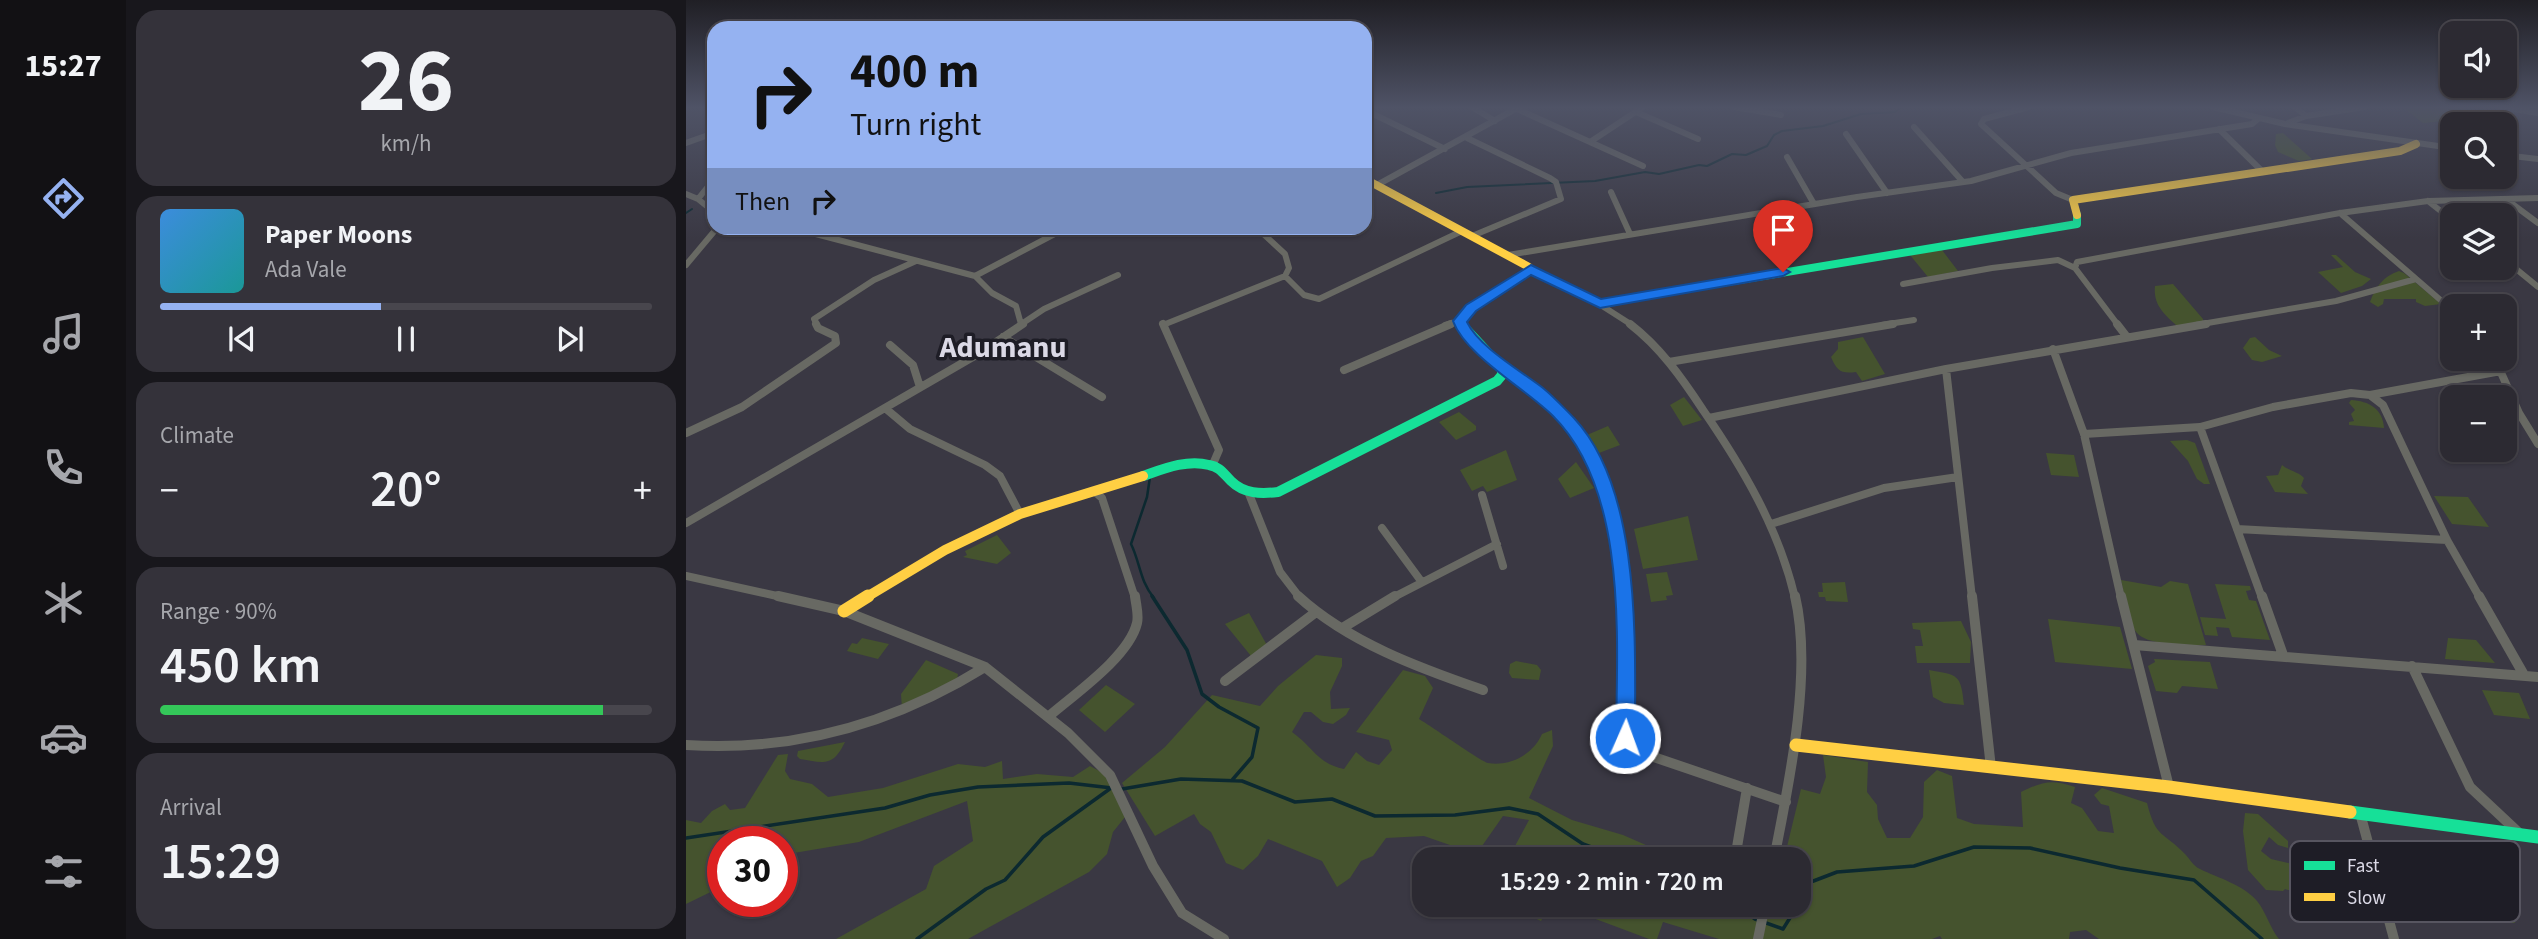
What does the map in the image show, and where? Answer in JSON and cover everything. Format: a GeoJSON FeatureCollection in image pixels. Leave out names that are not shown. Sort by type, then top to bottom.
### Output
{"type":"FeatureCollection","features":[{"type":"Feature","properties":{"kind":"street"},"geometry":{"type":"LineString","coordinates":[[1377,185],[1442,151]]}},
{"type":"Feature","properties":{"kind":"street"},"geometry":{"type":"LineString","coordinates":[[1285,276],[1305,296],[1319,299],[1467,233],[1561,199],[1557,183],[1493,151]]}},
{"type":"Feature","properties":{"kind":"street"},"geometry":{"type":"LineString","coordinates":[[1609,151],[1643,166]]}},
{"type":"Feature","properties":{"kind":"street"},"geometry":{"type":"LineString","coordinates":[[1858,151],[1887,193]]}},
{"type":"Feature","properties":{"kind":"street"},"geometry":{"type":"LineString","coordinates":[[1935,151],[1963,182]]}},
{"type":"Feature","properties":{"kind":"street"},"geometry":{"type":"LineString","coordinates":[[2009,151],[2056,193],[2073,200],[2400,151]]}},
{"type":"Feature","properties":{"kind":"street"},"geometry":{"type":"LineString","coordinates":[[1508,255],[1963,182],[1992,176],[2024,164],[2085,151]]}},
{"type":"Feature","properties":{"kind":"street"},"geometry":{"type":"LineString","coordinates":[[2241,151],[2263,172]]}},
{"type":"Feature","properties":{"kind":"street"},"geometry":{"type":"LineString","coordinates":[[1787,157],[1814,204]]}},
{"type":"Feature","properties":{"kind":"street"},"geometry":{"type":"LineString","coordinates":[[2517,157],[2538,159]]}},
{"type":"Feature","properties":{"kind":"street"},"geometry":{"type":"LineString","coordinates":[[1372,182],[1531,270],[1600,303],[1631,324],[1659,349],[1744,469],[1772,524],[1793,588],[1802,639],[1796,745],[1777,847]]}},
{"type":"Feature","properties":{"kind":"street"},"geometry":{"type":"LineString","coordinates":[[698,200],[707,188]]}},
{"type":"Feature","properties":{"kind":"street"},"geometry":{"type":"LineString","coordinates":[[1611,192],[1630,234]]}},
{"type":"Feature","properties":{"kind":"street"},"geometry":{"type":"LineString","coordinates":[[686,194],[707,207]]}},
{"type":"Feature","properties":{"kind":"street"},"geometry":{"type":"LineString","coordinates":[[2074,268],[2077,262],[2340,213],[2428,201],[2538,198]]}},
{"type":"Feature","properties":{"kind":"street"},"geometry":{"type":"LineString","coordinates":[[1600,303],[2077,224],[2080,221],[2073,200]]}},
{"type":"Feature","properties":{"kind":"street"},"geometry":{"type":"LineString","coordinates":[[2507,200],[2538,223]]}},
{"type":"Feature","properties":{"kind":"street"},"geometry":{"type":"LineString","coordinates":[[2428,201],[2440,210]]}},
{"type":"Feature","properties":{"kind":"street"},"geometry":{"type":"LineString","coordinates":[[2340,213],[2440,300]]}},
{"type":"Feature","properties":{"kind":"street"},"geometry":{"type":"LineString","coordinates":[[686,265],[711,235]]}},
{"type":"Feature","properties":{"kind":"street"},"geometry":{"type":"LineString","coordinates":[[819,235],[975,276],[992,293],[1016,306],[1021,324]]}},
{"type":"Feature","properties":{"kind":"street"},"geometry":{"type":"LineString","coordinates":[[975,276],[1053,235]]}},
{"type":"Feature","properties":{"kind":"street"},"geometry":{"type":"LineString","coordinates":[[1213,464],[1219,450],[1162,324],[1285,276],[1289,268],[1285,254],[1265,235]]}},
{"type":"Feature","properties":{"kind":"street"},"geometry":{"type":"LineString","coordinates":[[1903,284],[2058,260],[2074,268],[2127,338]]}},
{"type":"Feature","properties":{"kind":"street"},"geometry":{"type":"LineString","coordinates":[[686,433],[751,400],[824,352],[836,342],[835,336],[818,328],[814,318],[874,280],[916,261]]}},
{"type":"Feature","properties":{"kind":"street"},"geometry":{"type":"LineString","coordinates":[[1344,370],[1460,321],[1471,308],[1531,270]]}},
{"type":"Feature","properties":{"kind":"street"},"geometry":{"type":"LineString","coordinates":[[2517,270],[2538,287]]}},
{"type":"Feature","properties":{"kind":"street"},"geometry":{"type":"LineString","coordinates":[[686,523],[885,408],[1068,296],[1118,275]]}},
{"type":"Feature","properties":{"kind":"street"},"geometry":{"type":"LineString","coordinates":[[1709,418],[1945,369],[2336,301],[2416,279]]}},
{"type":"Feature","properties":{"kind":"street"},"geometry":{"type":"LineString","coordinates":[[1669,362],[1914,320]]}},
{"type":"Feature","properties":{"kind":"street"},"geometry":{"type":"LineString","coordinates":[[1460,321],[1463,328],[1502,368],[1539,393],[1580,437],[1598,472],[1609,503],[1626,615],[1625,738],[1628,745],[1636,751],[1786,802]]}},
{"type":"Feature","properties":{"kind":"street"},"geometry":{"type":"LineString","coordinates":[[1003,337],[1102,397]]}},
{"type":"Feature","properties":{"kind":"street"},"geometry":{"type":"LineString","coordinates":[[890,345],[913,365],[920,387]]}},
{"type":"Feature","properties":{"kind":"street"},"geometry":{"type":"LineString","coordinates":[[2053,349],[2084,434],[2113,568],[2169,786]]}},
{"type":"Feature","properties":{"kind":"street"},"geometry":{"type":"LineString","coordinates":[[1249,494],[1278,492],[1308,478],[1488,387],[1502,375],[1502,368]]}},
{"type":"Feature","properties":{"kind":"street"},"geometry":{"type":"LineString","coordinates":[[1945,369],[1991,768]]}},
{"type":"Feature","properties":{"kind":"street"},"geometry":{"type":"LineString","coordinates":[[2084,434],[2200,427],[2273,407],[2351,393],[2370,395],[2501,371],[2519,413],[2538,444]]}},
{"type":"Feature","properties":{"kind":"street"},"geometry":{"type":"LineString","coordinates":[[2370,395],[2383,405],[2447,540],[2524,675]]}},
{"type":"Feature","properties":{"kind":"street"},"geometry":{"type":"LineString","coordinates":[[885,408],[910,429],[985,465],[1000,476],[1020,514]]}},
{"type":"Feature","properties":{"kind":"street"},"geometry":{"type":"LineString","coordinates":[[2200,427],[2283,656]]}},
{"type":"Feature","properties":{"kind":"street"},"geometry":{"type":"LineString","coordinates":[[844,611],[945,551],[1020,514],[1177,466],[1213,464],[1222,469],[1230,482],[1249,494],[1292,591],[1316,612],[1343,628],[1447,678],[1483,690]]}},
{"type":"Feature","properties":{"kind":"street"},"geometry":{"type":"LineString","coordinates":[[1772,524],[1884,488],[1958,477]]}},
{"type":"Feature","properties":{"kind":"street"},"geometry":{"type":"LineString","coordinates":[[1048,717],[1120,649],[1131,636],[1137,622],[1133,589],[1102,498],[1094,491]]}},
{"type":"Feature","properties":{"kind":"street"},"geometry":{"type":"LineString","coordinates":[[1482,495],[1503,566]]}},
{"type":"Feature","properties":{"kind":"street"},"geometry":{"type":"LineString","coordinates":[[1382,528],[1421,581]]}},
{"type":"Feature","properties":{"kind":"street"},"geometry":{"type":"LineString","coordinates":[[2237,529],[2447,540]]}},
{"type":"Feature","properties":{"kind":"street"},"geometry":{"type":"LineString","coordinates":[[1343,628],[1421,581],[1497,544]]}},
{"type":"Feature","properties":{"kind":"street"},"geometry":{"type":"LineString","coordinates":[[686,576],[844,611],[985,667],[1048,717],[1110,775],[1153,866],[1182,913],[1224,939]]}},
{"type":"Feature","properties":{"kind":"street"},"geometry":{"type":"LineString","coordinates":[[1225,681],[1316,612]]}},
{"type":"Feature","properties":{"kind":"street"},"geometry":{"type":"LineString","coordinates":[[2134,645],[2538,677]]}},
{"type":"Feature","properties":{"kind":"street"},"geometry":{"type":"LineString","coordinates":[[2412,666],[2470,787],[2521,835]]}},
{"type":"Feature","properties":{"kind":"street"},"geometry":{"type":"LineString","coordinates":[[686,745],[718,748],[784,743],[866,726],[931,699],[985,667]]}},
{"type":"Feature","properties":{"kind":"street"},"geometry":{"type":"LineString","coordinates":[[1796,745],[2169,786],[2538,837]]}},
{"type":"Feature","properties":{"kind":"street"},"geometry":{"type":"LineString","coordinates":[[1737,847],[1747,788]]}},
{"type":"Feature","properties":{"kind":"street"},"geometry":{"type":"LineString","coordinates":[[2360,813],[2368,841]]}},
{"type":"Feature","properties":{"kind":"street"},"geometry":{"type":"LineString","coordinates":[[1758,939],[1763,917]]}},
{"type":"Feature","properties":{"kind":"street"},"geometry":{"type":"LineString","coordinates":[[2389,922],[2394,939]]}},
{"type":"Feature","properties":{"kind":"green space"},"geometry":{"type":"Polygon","coordinates":[[[2303,151],[2312,159],[2299,161],[2278,152],[2303,151]]]}},
{"type":"Feature","properties":{"kind":"green space"},"geometry":{"type":"Polygon","coordinates":[[[1942,250],[1958,271],[1928,277],[1910,255],[1942,250]]]}},
{"type":"Feature","properties":{"kind":"green space"},"geometry":{"type":"Polygon","coordinates":[[[2331,255],[2336,255],[2355,272],[2371,279],[2362,286],[2341,293],[2318,272],[2343,267],[2331,255]]]}},
{"type":"Feature","properties":{"kind":"green space"},"geometry":{"type":"Polygon","coordinates":[[[2399,271],[2404,273],[2440,304],[2425,306],[2416,302],[2416,299],[2384,299],[2383,304],[2378,307],[2370,302],[2380,283],[2399,271]]]}},
{"type":"Feature","properties":{"kind":"green space"},"geometry":{"type":"Polygon","coordinates":[[[2173,284],[2203,322],[2177,326],[2164,313],[2156,299],[2155,286],[2173,284]]]}},
{"type":"Feature","properties":{"kind":"green space"},"geometry":{"type":"Polygon","coordinates":[[[1863,337],[1885,374],[1862,381],[1856,372],[1840,370],[1831,357],[1838,349],[1838,342],[1863,337]]]}},
{"type":"Feature","properties":{"kind":"green space"},"geometry":{"type":"Polygon","coordinates":[[[2255,337],[2269,350],[2282,356],[2262,362],[2252,360],[2243,348],[2250,338],[2255,337]]]}},
{"type":"Feature","properties":{"kind":"green space"},"geometry":{"type":"Polygon","coordinates":[[[1684,397],[1702,420],[1683,426],[1670,405],[1684,397]]]}},
{"type":"Feature","properties":{"kind":"green space"},"geometry":{"type":"Polygon","coordinates":[[[2351,400],[2374,407],[2381,416],[2384,428],[2349,425],[2349,422],[2354,421],[2351,414],[2355,410],[2349,403],[2351,400]]]}},
{"type":"Feature","properties":{"kind":"green space"},"geometry":{"type":"Polygon","coordinates":[[[1459,412],[1476,426],[1476,430],[1456,440],[1439,422],[1459,412]]]}},
{"type":"Feature","properties":{"kind":"green space"},"geometry":{"type":"Polygon","coordinates":[[[1608,426],[1620,445],[1599,453],[1587,435],[1608,426]]]}},
{"type":"Feature","properties":{"kind":"green space"},"geometry":{"type":"Polygon","coordinates":[[[2187,440],[2195,443],[2210,484],[2204,484],[2197,479],[2188,461],[2170,441],[2187,440]]]}},
{"type":"Feature","properties":{"kind":"green space"},"geometry":{"type":"Polygon","coordinates":[[[1506,450],[1517,480],[1487,492],[1483,486],[1472,491],[1460,470],[1506,450]]]}},
{"type":"Feature","properties":{"kind":"green space"},"geometry":{"type":"Polygon","coordinates":[[[2046,453],[2074,455],[2079,477],[2051,475],[2046,453]]]}},
{"type":"Feature","properties":{"kind":"green space"},"geometry":{"type":"Polygon","coordinates":[[[1576,462],[1594,488],[1570,498],[1558,479],[1576,462]]]}},
{"type":"Feature","properties":{"kind":"green space"},"geometry":{"type":"Polygon","coordinates":[[[2282,465],[2304,478],[2301,486],[2308,494],[2275,492],[2266,476],[2278,475],[2282,465]]]}},
{"type":"Feature","properties":{"kind":"green space"},"geometry":{"type":"Polygon","coordinates":[[[2434,496],[2468,497],[2489,527],[2452,524],[2434,496]]]}},
{"type":"Feature","properties":{"kind":"green space"},"geometry":{"type":"Polygon","coordinates":[[[1688,516],[1698,560],[1643,569],[1634,529],[1688,516]]]}},
{"type":"Feature","properties":{"kind":"green space"},"geometry":{"type":"Polygon","coordinates":[[[997,535],[1011,553],[997,564],[963,557],[967,555],[965,551],[997,535]]]}},
{"type":"Feature","properties":{"kind":"green space"},"geometry":{"type":"Polygon","coordinates":[[[1667,572],[1673,595],[1666,596],[1667,600],[1651,602],[1646,574],[1667,572]]]}},
{"type":"Feature","properties":{"kind":"green space"},"geometry":{"type":"Polygon","coordinates":[[[2121,580],[2161,587],[2170,581],[2188,584],[2206,645],[2170,644],[2142,637],[2130,622],[2121,580]]]}},
{"type":"Feature","properties":{"kind":"green space"},"geometry":{"type":"Polygon","coordinates":[[[1845,582],[1848,602],[1826,601],[1825,597],[1819,597],[1818,592],[1823,592],[1822,583],[1845,582]]]}},
{"type":"Feature","properties":{"kind":"green space"},"geometry":{"type":"Polygon","coordinates":[[[2215,584],[2250,586],[2251,590],[2246,591],[2249,600],[2256,601],[2270,640],[2232,637],[2229,628],[2216,627],[2218,636],[2205,635],[2200,617],[2226,619],[2215,584]]]}},
{"type":"Feature","properties":{"kind":"green space"},"geometry":{"type":"Polygon","coordinates":[[[1249,613],[1268,647],[1251,656],[1225,624],[1249,613]]]}},
{"type":"Feature","properties":{"kind":"green space"},"geometry":{"type":"Polygon","coordinates":[[[2048,619],[2120,627],[2132,669],[2055,662],[2048,619]]]}},
{"type":"Feature","properties":{"kind":"green space"},"geometry":{"type":"Polygon","coordinates":[[[1961,621],[1971,642],[1970,663],[1917,663],[1915,646],[1923,646],[1920,630],[1913,629],[1912,623],[1961,621]]]}},
{"type":"Feature","properties":{"kind":"green space"},"geometry":{"type":"Polygon","coordinates":[[[862,638],[889,644],[878,659],[847,651],[852,643],[857,644],[862,638]]]}},
{"type":"Feature","properties":{"kind":"green space"},"geometry":{"type":"Polygon","coordinates":[[[2448,638],[2476,640],[2495,663],[2445,659],[2448,638]]]}},
{"type":"Feature","properties":{"kind":"green space"},"geometry":{"type":"Polygon","coordinates":[[[1316,655],[1342,658],[1342,666],[1330,692],[1331,709],[1350,708],[1346,715],[1333,724],[1323,722],[1311,712],[1304,712],[1292,732],[1328,763],[1344,769],[1356,752],[1367,761],[1379,765],[1392,750],[1389,740],[1356,732],[1403,670],[1425,676],[1433,688],[1419,719],[1488,763],[1505,763],[1521,757],[1533,747],[1542,734],[1552,730],[1553,746],[1529,798],[1572,820],[1623,835],[1650,847],[1515,847],[1529,820],[1503,816],[1481,847],[1456,847],[1424,836],[1386,838],[1373,856],[1361,861],[1350,878],[1337,887],[1322,861],[1268,839],[1258,856],[1243,870],[1226,863],[1211,832],[1200,824],[1194,814],[1155,836],[1122,783],[1165,747],[1212,695],[1260,706],[1278,686],[1316,655]]]}},
{"type":"Feature","properties":{"kind":"green space"},"geometry":{"type":"Polygon","coordinates":[[[2154,659],[2210,662],[2218,689],[2182,686],[2177,693],[2156,691],[2148,666],[2155,662],[2154,659]]]}},
{"type":"Feature","properties":{"kind":"green space"},"geometry":{"type":"Polygon","coordinates":[[[926,660],[958,674],[957,680],[902,709],[901,694],[926,660]]]}},
{"type":"Feature","properties":{"kind":"green space"},"geometry":{"type":"Polygon","coordinates":[[[1516,661],[1537,665],[1541,670],[1539,680],[1512,678],[1509,673],[1510,664],[1516,661]]]}},
{"type":"Feature","properties":{"kind":"green space"},"geometry":{"type":"Polygon","coordinates":[[[1929,670],[1956,678],[1961,687],[1964,705],[1944,703],[1933,697],[1929,670]]]}},
{"type":"Feature","properties":{"kind":"green space"},"geometry":{"type":"Polygon","coordinates":[[[1106,685],[1135,704],[1105,732],[1079,710],[1106,685]]]}},
{"type":"Feature","properties":{"kind":"green space"},"geometry":{"type":"Polygon","coordinates":[[[2482,690],[2519,693],[2530,719],[2494,715],[2482,690]]]}},
{"type":"Feature","properties":{"kind":"green space"},"geometry":{"type":"Polygon","coordinates":[[[845,742],[836,756],[827,761],[815,762],[797,756],[798,751],[845,742]]]}},
{"type":"Feature","properties":{"kind":"green space"},"geometry":{"type":"Polygon","coordinates":[[[788,754],[785,771],[790,779],[812,784],[828,797],[883,788],[958,764],[985,767],[1002,761],[1003,779],[1037,774],[1073,777],[1090,766],[1105,774],[1125,817],[1113,832],[1107,854],[1089,872],[968,939],[836,939],[926,889],[934,866],[973,841],[967,801],[859,842],[798,852],[798,826],[707,826],[707,894],[686,904],[686,820],[701,823],[712,811],[725,804],[730,810],[745,808],[778,755],[788,754]]]}},
{"type":"Feature","properties":{"kind":"green space"},"geometry":{"type":"Polygon","coordinates":[[[1823,755],[1868,762],[1867,792],[1877,805],[1878,819],[1887,838],[1910,838],[1923,817],[1924,782],[1937,770],[1952,776],[1957,818],[1974,824],[2023,827],[2021,792],[2048,782],[2075,787],[2071,803],[2082,808],[2098,831],[2114,833],[2109,806],[2101,804],[2094,795],[2102,788],[2147,803],[2157,829],[2193,864],[2252,895],[2279,939],[2099,939],[2086,930],[2070,932],[2069,939],[1942,939],[1940,936],[1932,939],[1719,939],[1663,922],[1657,939],[1649,939],[1590,917],[1811,917],[1811,847],[1787,847],[1801,789],[1820,794],[1826,777],[1823,755]]]}},
{"type":"Feature","properties":{"kind":"green space"},"geometry":{"type":"Polygon","coordinates":[[[2245,813],[2258,814],[2288,841],[2288,848],[2278,845],[2269,837],[2261,851],[2271,859],[2290,863],[2290,891],[2266,890],[2248,870],[2243,831],[2245,813]]]}},
{"type":"Feature","properties":{"kind":"waterway"},"geometry":{"type":"LineString","coordinates":[[1436,193],[1467,187],[1595,181],[1645,172],[1659,174],[1699,165],[1707,166],[1732,154],[1746,155],[1756,151]]}},
{"type":"Feature","properties":{"kind":"waterway"},"geometry":{"type":"LineString","coordinates":[[686,213],[692,209]]}},
{"type":"Feature","properties":{"kind":"waterway"},"geometry":{"type":"LineString","coordinates":[[1150,477],[1147,497],[1131,544],[1146,585],[1154,598]]}},
{"type":"Feature","properties":{"kind":"waterway"},"geometry":{"type":"LineString","coordinates":[[1152,596],[1187,650],[1202,694],[1219,707],[1258,728],[1252,757],[1233,779]]}},
{"type":"Feature","properties":{"kind":"waterway"},"geometry":{"type":"LineString","coordinates":[[1122,789],[1181,779],[1242,781],[1295,802],[1332,799],[1375,816],[1455,815],[1509,808],[1538,814],[1591,847]]}},
{"type":"Feature","properties":{"kind":"waterway"},"geometry":{"type":"LineString","coordinates":[[686,838],[885,808],[930,795],[978,787],[1069,783],[1112,788]]}},
{"type":"Feature","properties":{"kind":"waterway"},"geometry":{"type":"LineString","coordinates":[[917,939],[986,889],[1005,880],[1043,837],[1111,788]]}},
{"type":"Feature","properties":{"kind":"waterway"},"geometry":{"type":"LineString","coordinates":[[1811,882],[1837,872],[1914,866],[1974,847],[2030,848],[2120,868],[2194,880],[2262,939]]}},
{"type":"Feature","properties":{"kind":"waterway"},"geometry":{"type":"LineString","coordinates":[[1752,917],[1783,929],[1790,917]]}},
{"type":"Feature","properties":{"kind":"traffic: fast"},"geometry":{"type":"LineString","coordinates":[[1600,303],[2077,224],[2077,215]]}},
{"type":"Feature","properties":{"kind":"traffic: fast"},"geometry":{"type":"LineString","coordinates":[[1143,476],[1171,467],[1202,463],[1220,469],[1236,485],[1247,491],[1278,492],[1497,381],[1502,375],[1502,368],[1463,328],[1460,321],[1471,308],[1515,280]]}},
{"type":"Feature","properties":{"kind":"traffic: fast"},"geometry":{"type":"LineString","coordinates":[[2350,812],[2538,837]]}},
{"type":"Feature","properties":{"kind":"traffic: slow"},"geometry":{"type":"LineString","coordinates":[[2077,215],[2073,200],[2400,151]]}},
{"type":"Feature","properties":{"kind":"traffic: slow"},"geometry":{"type":"LineString","coordinates":[[1372,183],[1529,267],[1529,272],[1515,280]]}},
{"type":"Feature","properties":{"kind":"traffic: slow"},"geometry":{"type":"LineString","coordinates":[[844,611],[945,550],[1020,514],[1143,476]]}},
{"type":"Feature","properties":{"kind":"traffic: slow"},"geometry":{"type":"LineString","coordinates":[[1796,745],[2169,787],[2350,812]]}},
{"type":"Feature","properties":{"kind":"district","name":"Adumanu"},"geometry":{"type":"Point","coordinates":[1003,347]}},
{"type":"Feature","properties":{"kind":"route"},"geometry":{"type":"LineString","coordinates":[[1625,738],[1627,688],[1623,584],[1612,514],[1598,472],[1580,437],[1569,423],[1522,379],[1502,368],[1463,328],[1460,321],[1471,308],[1531,270],[1600,303],[1783,272]]}}]}
